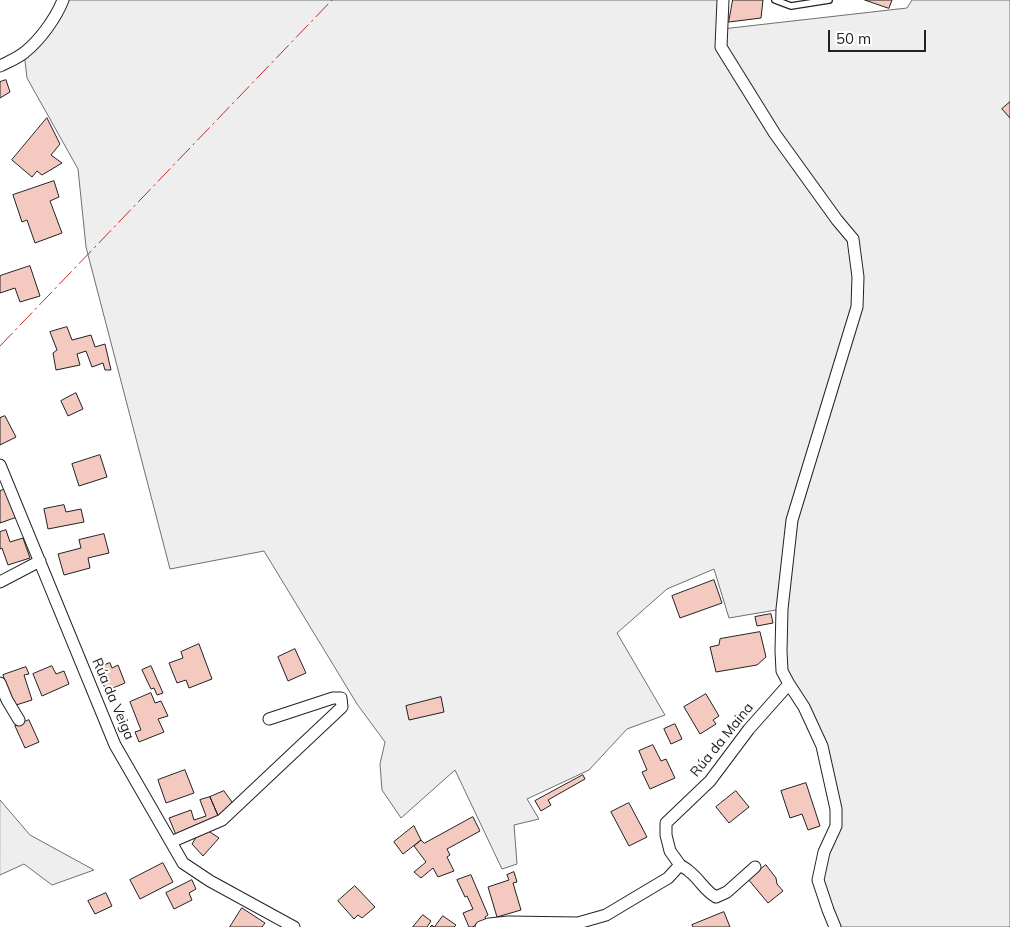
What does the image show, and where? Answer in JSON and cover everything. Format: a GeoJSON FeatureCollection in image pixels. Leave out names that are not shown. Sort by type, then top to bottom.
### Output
{"type":"FeatureCollection","features":[{"type":"Feature","properties":{"kind":"street"},"geometry":{"type":"LineString","coordinates":[[0,66],[24,53],[30,47],[42,34],[58,11],[63,0]]}},
{"type":"Feature","properties":{"kind":"street"},"geometry":{"type":"LineString","coordinates":[[723,0],[721,47],[775,134],[836,220],[853,239],[858,277],[857,307],[792,520],[782,609],[782,671],[804,707],[822,746],[836,809],[836,826],[824,852],[818,880],[835,927]]}},
{"type":"Feature","properties":{"kind":"street","name":"Rúa da Veiga"},"geometry":{"type":"LineString","coordinates":[[0,466],[115,745],[183,863],[210,881],[294,927]]}},
{"type":"Feature","properties":{"kind":"street"},"geometry":{"type":"LineString","coordinates":[[0,582],[40,561]]}},
{"type":"Feature","properties":{"kind":"street"},"geometry":{"type":"LineString","coordinates":[[0,683],[20,720]]}},
{"type":"Feature","properties":{"kind":"street","name":"Rúa da Maina"},"geometry":{"type":"LineString","coordinates":[[755,867],[727,892],[716,897],[704,888],[690,871],[680,865],[670,851],[666,834],[666,823],[710,781],[749,728],[789,684]]}},
{"type":"Feature","properties":{"kind":"street"},"geometry":{"type":"LineString","coordinates":[[171,842],[222,820],[342,707],[341,698],[332,698],[268,719]]}},
{"type":"Feature","properties":{"kind":"street"},"geometry":{"type":"LineString","coordinates":[[481,927],[489,924],[578,923],[606,915],[668,878],[680,865]]}},
{"type":"Feature","properties":{"kind":"lane"},"geometry":{"type":"LineString","coordinates":[[775,0],[790,6],[829,0]]}},
{"type":"Feature","properties":{"kind":"shaded area"},"geometry":{"type":"Polygon","coordinates":[[[63,0],[723,0],[722,29],[907,8],[912,0],[1010,0],[1010,927],[835,927],[818,880],[836,826],[822,746],[782,671],[782,609],[729,618],[714,569],[667,589],[617,633],[665,715],[627,729],[589,770],[527,799],[539,819],[514,825],[517,864],[502,869],[455,770],[401,818],[382,790],[380,764],[385,742],[357,704],[264,551],[170,569],[86,247],[78,169],[27,78],[24,53],[63,0]]]}},
{"type":"Feature","properties":{"kind":"shaded area"},"geometry":{"type":"Polygon","coordinates":[[[0,800],[30,835],[94,870],[52,885],[24,864],[0,875],[0,800]]]}},
{"type":"Feature","properties":{"kind":"building"},"geometry":{"type":"Polygon","coordinates":[[[733,0],[763,0],[761,18],[729,22],[733,0]]]}},
{"type":"Feature","properties":{"kind":"building"},"geometry":{"type":"Polygon","coordinates":[[[865,0],[892,0],[889,8],[865,0]]]}},
{"type":"Feature","properties":{"kind":"building"},"geometry":{"type":"Polygon","coordinates":[[[6,80],[10,92],[0,98],[0,82],[6,80]]]}},
{"type":"Feature","properties":{"kind":"building"},"geometry":{"type":"Polygon","coordinates":[[[1010,102],[1010,118],[1002,109],[1010,102]]]}},
{"type":"Feature","properties":{"kind":"building"},"geometry":{"type":"Polygon","coordinates":[[[47,118],[60,144],[51,155],[62,163],[42,175],[37,171],[32,177],[12,160],[47,118]]]}},
{"type":"Feature","properties":{"kind":"building"},"geometry":{"type":"Polygon","coordinates":[[[54,181],[59,197],[50,201],[62,233],[35,243],[27,220],[22,222],[13,195],[54,181]]]}},
{"type":"Feature","properties":{"kind":"building"},"geometry":{"type":"Polygon","coordinates":[[[30,266],[40,296],[20,302],[15,288],[0,293],[0,276],[30,266]]]}},
{"type":"Feature","properties":{"kind":"building"},"geometry":{"type":"Polygon","coordinates":[[[67,327],[72,340],[91,335],[95,347],[105,344],[111,370],[105,370],[103,363],[92,367],[86,351],[77,354],[80,365],[56,370],[53,353],[57,350],[50,332],[67,327]]]}},
{"type":"Feature","properties":{"kind":"building"},"geometry":{"type":"Polygon","coordinates":[[[76,393],[83,409],[68,416],[61,401],[76,393]]]}},
{"type":"Feature","properties":{"kind":"building"},"geometry":{"type":"Polygon","coordinates":[[[5,416],[16,437],[0,445],[0,418],[5,416]]]}},
{"type":"Feature","properties":{"kind":"building"},"geometry":{"type":"Polygon","coordinates":[[[100,455],[107,477],[79,486],[72,464],[100,455]]]}},
{"type":"Feature","properties":{"kind":"building"},"geometry":{"type":"Polygon","coordinates":[[[6,489],[17,517],[0,523],[0,491],[6,489]]]}},
{"type":"Feature","properties":{"kind":"building"},"geometry":{"type":"Polygon","coordinates":[[[64,505],[66,512],[81,509],[84,522],[48,529],[44,509],[64,505]]]}},
{"type":"Feature","properties":{"kind":"building"},"geometry":{"type":"Polygon","coordinates":[[[6,530],[10,542],[23,538],[30,558],[8,565],[2,548],[0,549],[0,532],[6,530]]]}},
{"type":"Feature","properties":{"kind":"building"},"geometry":{"type":"Polygon","coordinates":[[[104,534],[109,553],[88,558],[90,568],[64,575],[58,554],[81,548],[79,540],[104,534]]]}},
{"type":"Feature","properties":{"kind":"building"},"geometry":{"type":"Polygon","coordinates":[[[714,580],[722,603],[680,618],[672,596],[714,580]]]}},
{"type":"Feature","properties":{"kind":"building"},"geometry":{"type":"Polygon","coordinates":[[[771,614],[773,623],[757,626],[755,617],[771,614]]]}},
{"type":"Feature","properties":{"kind":"building"},"geometry":{"type":"Polygon","coordinates":[[[760,632],[766,657],[757,665],[716,672],[710,647],[719,645],[720,639],[760,632]]]}},
{"type":"Feature","properties":{"kind":"building"},"geometry":{"type":"Polygon","coordinates":[[[199,644],[212,679],[189,688],[186,680],[177,683],[169,663],[183,658],[181,652],[199,644]]]}},
{"type":"Feature","properties":{"kind":"building"},"geometry":{"type":"Polygon","coordinates":[[[295,649],[306,673],[288,681],[278,657],[295,649]]]}},
{"type":"Feature","properties":{"kind":"building"},"geometry":{"type":"Polygon","coordinates":[[[110,663],[112,668],[118,665],[125,683],[106,691],[97,668],[110,663]]]}},
{"type":"Feature","properties":{"kind":"building"},"geometry":{"type":"Polygon","coordinates":[[[52,666],[56,674],[64,671],[69,684],[42,696],[33,674],[52,666]]]}},
{"type":"Feature","properties":{"kind":"building"},"geometry":{"type":"Polygon","coordinates":[[[151,666],[163,693],[157,695],[154,688],[151,689],[142,670],[151,666]]]}},
{"type":"Feature","properties":{"kind":"building"},"geometry":{"type":"Polygon","coordinates":[[[26,667],[29,674],[24,675],[32,700],[13,706],[3,675],[26,667]]]}},
{"type":"Feature","properties":{"kind":"building"},"geometry":{"type":"Polygon","coordinates":[[[151,693],[155,703],[161,701],[168,716],[158,719],[164,732],[139,742],[135,732],[141,730],[130,702],[151,693]]]}},
{"type":"Feature","properties":{"kind":"building"},"geometry":{"type":"Polygon","coordinates":[[[706,694],[719,716],[713,720],[716,724],[700,734],[684,707],[706,694]]]}},
{"type":"Feature","properties":{"kind":"building"},"geometry":{"type":"Polygon","coordinates":[[[441,697],[444,712],[409,720],[406,706],[441,697]]]}},
{"type":"Feature","properties":{"kind":"building"},"geometry":{"type":"Polygon","coordinates":[[[29,720],[39,742],[25,748],[15,726],[29,720]]]}},
{"type":"Feature","properties":{"kind":"building"},"geometry":{"type":"Polygon","coordinates":[[[675,724],[682,739],[671,744],[664,729],[675,724]]]}},
{"type":"Feature","properties":{"kind":"building"},"geometry":{"type":"Polygon","coordinates":[[[653,745],[661,761],[666,759],[675,778],[650,789],[642,772],[647,770],[639,751],[653,745]]]}},
{"type":"Feature","properties":{"kind":"building"},"geometry":{"type":"Polygon","coordinates":[[[185,770],[194,793],[166,803],[158,780],[185,770]]]}},
{"type":"Feature","properties":{"kind":"building"},"geometry":{"type":"Polygon","coordinates":[[[583,775],[585,779],[548,800],[551,805],[541,811],[535,801],[583,775]]]}},
{"type":"Feature","properties":{"kind":"building"},"geometry":{"type":"Polygon","coordinates":[[[806,783],[820,826],[808,830],[802,814],[790,818],[781,791],[806,783]]]}},
{"type":"Feature","properties":{"kind":"building"},"geometry":{"type":"Polygon","coordinates":[[[224,791],[235,806],[219,818],[210,797],[224,791]]]}},
{"type":"Feature","properties":{"kind":"building"},"geometry":{"type":"Polygon","coordinates":[[[736,791],[749,807],[729,823],[716,807],[736,791]]]}},
{"type":"Feature","properties":{"kind":"building"},"geometry":{"type":"Polygon","coordinates":[[[210,797],[219,818],[176,835],[169,818],[191,810],[194,820],[206,816],[200,800],[210,797]]]}},
{"type":"Feature","properties":{"kind":"building"},"geometry":{"type":"Polygon","coordinates":[[[629,803],[647,837],[629,846],[611,812],[629,803]]]}},
{"type":"Feature","properties":{"kind":"building"},"geometry":{"type":"Polygon","coordinates":[[[473,817],[480,831],[447,849],[450,855],[447,857],[454,871],[438,877],[433,868],[421,878],[414,872],[426,862],[414,846],[421,840],[424,843],[473,817]]]}},
{"type":"Feature","properties":{"kind":"building"},"geometry":{"type":"Polygon","coordinates":[[[414,826],[421,840],[403,854],[394,842],[414,826]]]}},
{"type":"Feature","properties":{"kind":"building"},"geometry":{"type":"Polygon","coordinates":[[[207,830],[219,838],[203,856],[192,844],[198,834],[207,830]]]}},
{"type":"Feature","properties":{"kind":"building"},"geometry":{"type":"Polygon","coordinates":[[[163,863],[173,882],[140,899],[130,880],[163,863]]]}},
{"type":"Feature","properties":{"kind":"building"},"geometry":{"type":"Polygon","coordinates":[[[766,865],[783,891],[768,903],[748,879],[766,865]]]}},
{"type":"Feature","properties":{"kind":"building"},"geometry":{"type":"Polygon","coordinates":[[[514,872],[517,882],[513,883],[521,910],[497,917],[488,887],[509,880],[507,875],[514,872]]]}},
{"type":"Feature","properties":{"kind":"building"},"geometry":{"type":"Polygon","coordinates":[[[471,875],[488,915],[485,917],[486,921],[469,927],[463,913],[473,909],[457,880],[471,875]]]}},
{"type":"Feature","properties":{"kind":"building"},"geometry":{"type":"Polygon","coordinates":[[[192,880],[196,889],[189,893],[192,900],[174,909],[166,893],[192,880]]]}},
{"type":"Feature","properties":{"kind":"building"},"geometry":{"type":"Polygon","coordinates":[[[355,886],[375,907],[362,918],[358,915],[354,919],[338,901],[355,886]]]}},
{"type":"Feature","properties":{"kind":"building"},"geometry":{"type":"Polygon","coordinates":[[[106,893],[112,906],[95,914],[88,901],[106,893]]]}},
{"type":"Feature","properties":{"kind":"building"},"geometry":{"type":"Polygon","coordinates":[[[242,908],[265,923],[262,927],[230,927],[242,908]]]}},
{"type":"Feature","properties":{"kind":"building"},"geometry":{"type":"Polygon","coordinates":[[[724,912],[730,927],[693,927],[692,925],[724,912]]]}},
{"type":"Feature","properties":{"kind":"building"},"geometry":{"type":"Polygon","coordinates":[[[423,915],[431,921],[427,927],[413,927],[423,915]]]}},
{"type":"Feature","properties":{"kind":"building"},"geometry":{"type":"Polygon","coordinates":[[[443,916],[456,925],[454,927],[434,927],[443,916]]]}},
{"type":"Feature","properties":{"kind":"power"},"geometry":{"type":"LineString","coordinates":[[0,346],[332,0]]}}]}
